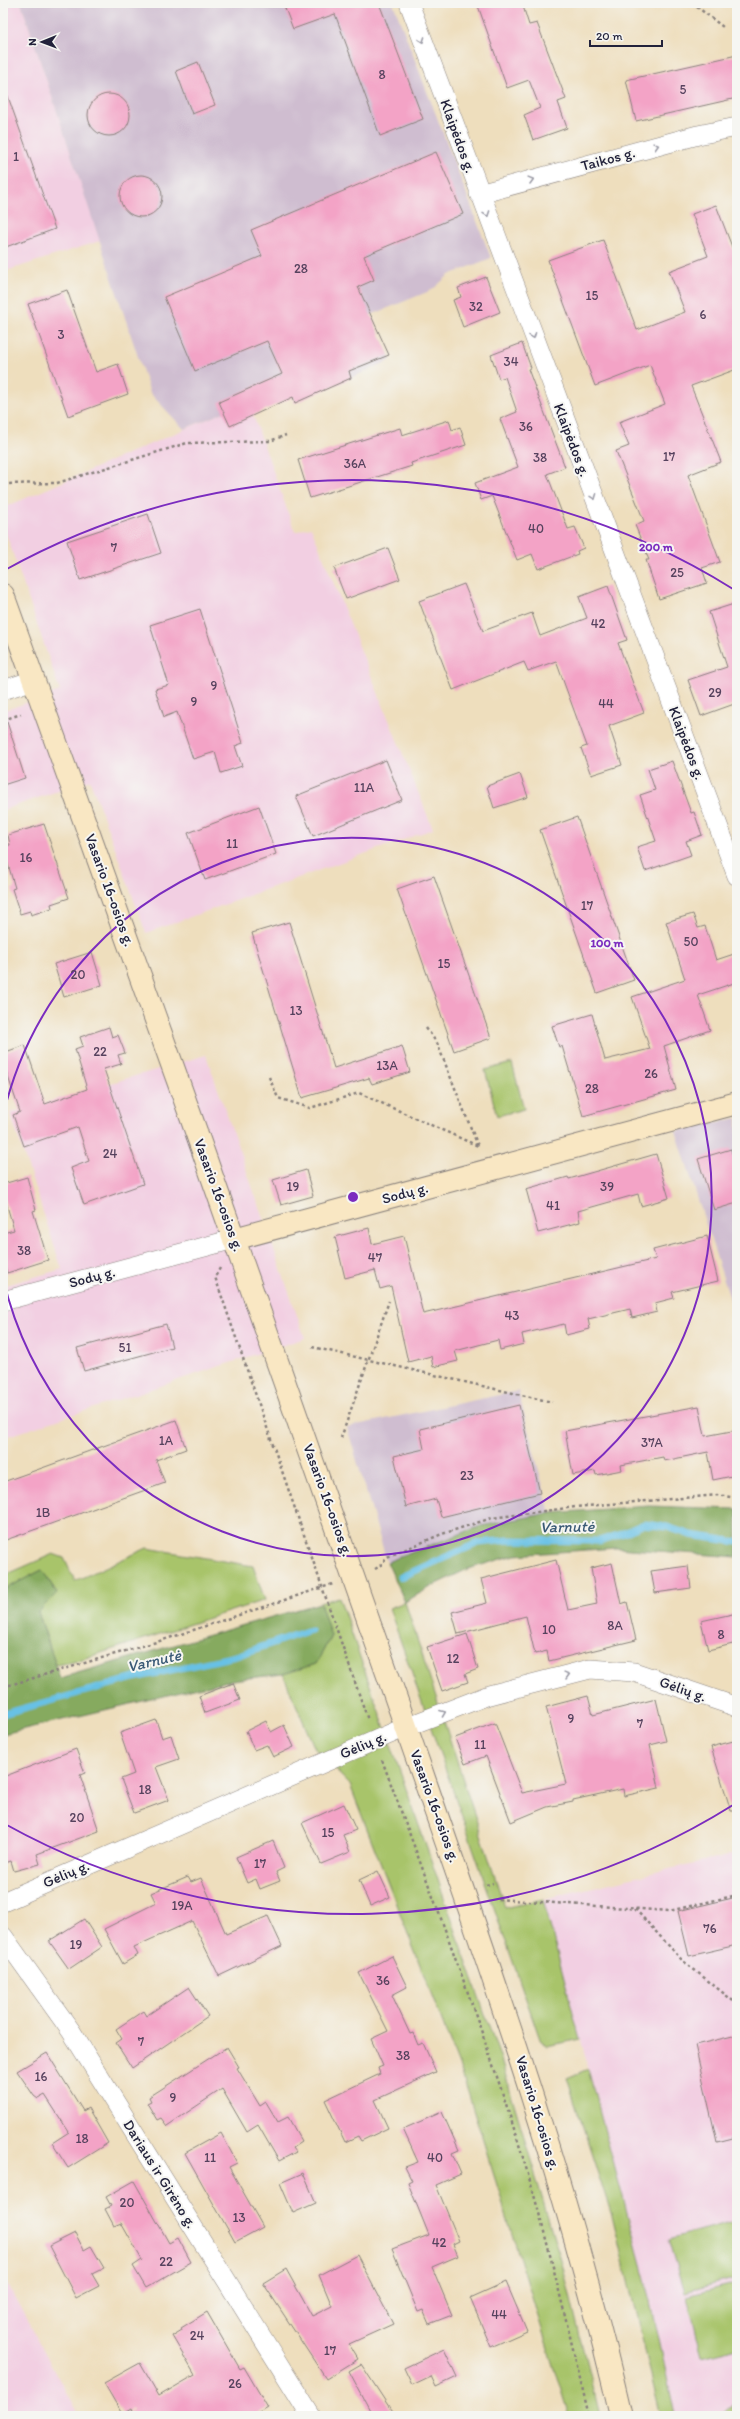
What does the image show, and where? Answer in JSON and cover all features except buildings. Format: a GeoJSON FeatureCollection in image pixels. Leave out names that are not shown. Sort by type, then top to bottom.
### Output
{"type":"FeatureCollection","features":[{"type":"Feature","properties":{"kind":"main road","name":"Vasario 16-osios g."},"geometry":{"type":"LineString","coordinates":[[3,594],[234,1238],[525,2071],[586,2273],[621,2416]]}},
{"type":"Feature","properties":{"kind":"main road","name":"Sodų g."},"geometry":{"type":"LineString","coordinates":[[234,1238],[737,1103]]}},
{"type":"Feature","properties":{"kind":"street","name":"Klaipėdos g."},"geometry":{"type":"LineString","coordinates":[[409,3],[737,876]]}},
{"type":"Feature","properties":{"kind":"street","name":"Taikos g."},"geometry":{"type":"LineString","coordinates":[[480,194],[698,135],[737,127]]}},
{"type":"Feature","properties":{"kind":"street"},"geometry":{"type":"LineString","coordinates":[[3,690],[34,680]]}},
{"type":"Feature","properties":{"kind":"street","name":"Sodų g."},"geometry":{"type":"LineString","coordinates":[[3,1301],[234,1238]]}},
{"type":"Feature","properties":{"kind":"street","name":"Gėlių g."},"geometry":{"type":"LineString","coordinates":[[3,1902],[375,1740],[489,1695],[590,1669],[634,1672],[737,1707]]}},
{"type":"Feature","properties":{"kind":"street","name":"Dariaus ir Girėno g."},"geometry":{"type":"LineString","coordinates":[[3,1936],[71,2031],[311,2416]]}},
{"type":"Feature","properties":{"kind":"path"},"geometry":{"type":"LineString","coordinates":[[692,3],[722,27]]}},
{"type":"Feature","properties":{"kind":"path"},"geometry":{"type":"LineString","coordinates":[[3,484],[57,483],[187,443],[270,442],[286,435]]}},
{"type":"Feature","properties":{"kind":"path"},"geometry":{"type":"LineString","coordinates":[[426,1028],[437,1043],[488,1170]]}},
{"type":"Feature","properties":{"kind":"path"},"geometry":{"type":"LineString","coordinates":[[269,1077],[278,1098],[310,1108],[359,1093],[478,1146]]}},
{"type":"Feature","properties":{"kind":"path"},"geometry":{"type":"LineString","coordinates":[[234,1238],[215,1277],[375,1740],[460,1971],[515,2132],[554,2266],[589,2416]]}},
{"type":"Feature","properties":{"kind":"path"},"geometry":{"type":"LineString","coordinates":[[341,1438],[370,1360],[389,1301]]}},
{"type":"Feature","properties":{"kind":"path"},"geometry":{"type":"LineString","coordinates":[[312,1347],[552,1402]]}},
{"type":"Feature","properties":{"kind":"path"},"geometry":{"type":"LineString","coordinates":[[498,1899],[669,1912],[737,1895]]}},
{"type":"Feature","properties":{"kind":"path"},"geometry":{"type":"LineString","coordinates":[[635,1909],[682,1960],[737,2004]]}},
{"type":"Feature","properties":{"kind":"shaded area"},"geometry":{"type":"Polygon","coordinates":[[[3,3],[21,3],[100,241],[3,272],[3,3]]]}},
{"type":"Feature","properties":{"kind":"shaded area"},"geometry":{"type":"Polygon","coordinates":[[[21,3],[393,3],[491,258],[449,275],[432,290],[371,315],[391,360],[295,403],[292,397],[230,426],[224,412],[184,429],[150,393],[21,3]]]}},
{"type":"Feature","properties":{"kind":"shaded area"},"geometry":{"type":"Polygon","coordinates":[[[224,412],[253,415],[295,532],[311,527],[433,829],[146,933],[90,780],[3,810],[3,711],[60,691],[3,525],[3,508],[224,412]]]}},
{"type":"Feature","properties":{"kind":"shaded area"},"geometry":{"type":"Polygon","coordinates":[[[206,1055],[305,1338],[3,1438],[3,1286],[62,1269],[10,1113],[206,1055]]]}},
{"type":"Feature","properties":{"kind":"shaded area"},"geometry":{"type":"Polygon","coordinates":[[[737,1118],[737,1321],[676,1131],[737,1118]]]}},
{"type":"Feature","properties":{"kind":"shaded area"},"geometry":{"type":"Polygon","coordinates":[[[518,1391],[550,1513],[481,1526],[387,1562],[347,1427],[518,1391]]]}},
{"type":"Feature","properties":{"kind":"shaded area"},"geometry":{"type":"Polygon","coordinates":[[[737,1853],[737,2416],[675,2416],[651,2301],[543,1899],[737,1853]]]}},
{"type":"Feature","properties":{"kind":"shaded area"},"geometry":{"type":"Polygon","coordinates":[[[3,2276],[79,2416],[3,2416],[3,2276]]]}},
{"type":"Feature","properties":{"kind":"green space"},"geometry":{"type":"Polygon","coordinates":[[[512,1063],[524,1109],[497,1116],[485,1070],[512,1063]]]}},
{"type":"Feature","properties":{"kind":"green space"},"geometry":{"type":"Polygon","coordinates":[[[649,1506],[737,1509],[737,1557],[616,1548],[515,1555],[468,1569],[436,1584],[405,1602],[387,1562],[481,1526],[550,1513],[649,1506]]]}},
{"type":"Feature","properties":{"kind":"green space"},"geometry":{"type":"Polygon","coordinates":[[[147,1548],[253,1566],[265,1600],[73,1662],[56,1665],[38,1612],[57,1593],[42,1570],[3,1590],[3,1576],[53,1554],[64,1558],[75,1581],[147,1548]]]}},
{"type":"Feature","properties":{"kind":"green space"},"geometry":{"type":"Polygon","coordinates":[[[42,1570],[57,1593],[38,1612],[60,1678],[320,1603],[331,1636],[316,1664],[283,1674],[232,1680],[3,1734],[3,1590],[42,1570]]]}},
{"type":"Feature","properties":{"kind":"green space"},"geometry":{"type":"Polygon","coordinates":[[[339,1597],[501,2060],[566,2278],[599,2416],[569,2416],[462,2073],[350,1785],[315,1749],[283,1674],[316,1664],[331,1636],[320,1603],[339,1597]]]}},
{"type":"Feature","properties":{"kind":"green space"},"geometry":{"type":"Polygon","coordinates":[[[405,1602],[505,1908],[543,1899],[580,2039],[547,2046],[541,2042],[389,1608],[405,1602]]]}},
{"type":"Feature","properties":{"kind":"green space"},"geometry":{"type":"Polygon","coordinates":[[[588,2069],[651,2301],[675,2416],[661,2416],[612,2216],[567,2078],[588,2069]]]}},
{"type":"Feature","properties":{"kind":"green space"},"geometry":{"type":"Polygon","coordinates":[[[737,2220],[737,2278],[685,2292],[669,2239],[737,2220]]]}},
{"type":"Feature","properties":{"kind":"green space"},"geometry":{"type":"Polygon","coordinates":[[[737,2283],[737,2348],[702,2357],[687,2296],[737,2283]]]}},
{"type":"Feature","properties":{"kind":"green space"},"geometry":{"type":"Polygon","coordinates":[[[737,2400],[737,2416],[723,2416],[724,2414],[737,2400]]]}},
{"type":"Feature","properties":{"kind":"waterway","name":"Varnutė"},"geometry":{"type":"LineString","coordinates":[[401,1577],[478,1543],[509,1540],[599,1541],[621,1534],[644,1524],[667,1527],[691,1535],[737,1542]]}},
{"type":"Feature","properties":{"kind":"waterway","name":"Varnutė"},"geometry":{"type":"LineString","coordinates":[[3,1714],[134,1678],[236,1656],[310,1630]]}}]}
